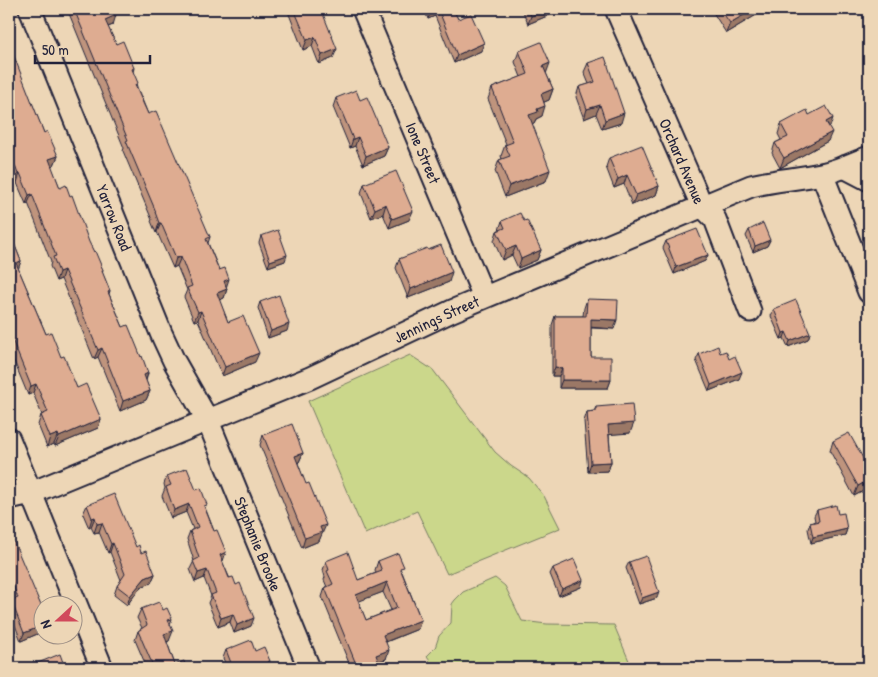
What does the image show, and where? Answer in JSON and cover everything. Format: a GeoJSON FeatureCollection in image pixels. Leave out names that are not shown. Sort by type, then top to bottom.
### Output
{"type":"FeatureCollection","features":[{"type":"Feature","properties":{"kind":"street","name":"Yarrow Road"},"geometry":{"type":"LineString","coordinates":[[30,9],[161,333],[174,361],[208,421]]}},
{"type":"Feature","properties":{"kind":"street","name":"Ione Street"},"geometry":{"type":"LineString","coordinates":[[362,9],[484,297]]}},
{"type":"Feature","properties":{"kind":"street","name":"Orchard Avenue"},"geometry":{"type":"LineString","coordinates":[[616,9],[702,206],[715,219],[750,311]]}},
{"type":"Feature","properties":{"kind":"street","name":"Jennings Street"},"geometry":{"type":"LineString","coordinates":[[9,498],[31,494],[208,421],[310,378],[484,297],[751,186],[777,180],[822,174],[844,168],[869,157]]}},
{"type":"Feature","properties":{"kind":"street"},"geometry":{"type":"LineString","coordinates":[[844,168],[869,180]]}},
{"type":"Feature","properties":{"kind":"street"},"geometry":{"type":"LineString","coordinates":[[822,174],[869,292]]}},
{"type":"Feature","properties":{"kind":"street","name":"Stephanie Brooke"},"geometry":{"type":"LineString","coordinates":[[208,421],[309,668]]}},
{"type":"Feature","properties":{"kind":"street"},"geometry":{"type":"LineString","coordinates":[[9,439],[102,668]]}},
{"type":"Feature","properties":{"kind":"green space"},"geometry":{"type":"Polygon","coordinates":[[[410,355],[433,370],[495,452],[529,478],[544,496],[560,528],[447,574],[417,511],[365,534],[308,401],[410,355]]]}},
{"type":"Feature","properties":{"kind":"green space"},"geometry":{"type":"Polygon","coordinates":[[[495,578],[505,586],[522,621],[547,624],[614,625],[632,668],[422,668],[430,660],[427,656],[435,648],[439,636],[451,623],[452,604],[455,600],[463,592],[495,578]]]}},
{"type":"Feature","properties":{"kind":"building"},"geometry":{"type":"Polygon","coordinates":[[[74,9],[114,9],[116,15],[105,20],[116,44],[123,41],[134,68],[132,69],[138,83],[135,85],[148,114],[156,111],[210,237],[206,239],[219,270],[225,268],[229,279],[224,281],[227,289],[217,293],[228,322],[243,316],[259,353],[225,367],[201,311],[198,312],[187,288],[192,286],[181,257],[176,258],[161,223],[159,223],[126,141],[128,140],[74,9]]]}},
{"type":"Feature","properties":{"kind":"building"},"geometry":{"type":"Polygon","coordinates":[[[294,9],[321,9],[337,49],[322,55],[315,37],[307,40],[294,9]]]}},
{"type":"Feature","properties":{"kind":"building"},"geometry":{"type":"Polygon","coordinates":[[[438,9],[453,9],[458,19],[471,14],[484,43],[457,55],[438,9]]]}},
{"type":"Feature","properties":{"kind":"building"},"geometry":{"type":"Polygon","coordinates":[[[528,9],[548,9],[531,16],[528,9]]]}},
{"type":"Feature","properties":{"kind":"building"},"geometry":{"type":"Polygon","coordinates":[[[720,9],[754,9],[730,23],[720,9]]]}},
{"type":"Feature","properties":{"kind":"building"},"geometry":{"type":"Polygon","coordinates":[[[541,42],[550,63],[543,66],[553,89],[541,94],[545,106],[537,109],[538,112],[529,115],[550,170],[509,186],[499,160],[510,156],[505,145],[513,142],[492,88],[528,74],[519,51],[541,42]]]}},
{"type":"Feature","properties":{"kind":"building"},"geometry":{"type":"Polygon","coordinates":[[[9,46],[44,133],[47,131],[58,156],[49,159],[60,188],[66,185],[70,196],[72,195],[89,242],[103,270],[110,291],[108,292],[123,327],[128,325],[148,373],[144,375],[150,391],[123,401],[102,348],[98,350],[64,270],[59,272],[53,257],[56,256],[32,194],[29,195],[20,173],[18,174],[10,152],[13,151],[9,141],[9,46]]]}},
{"type":"Feature","properties":{"kind":"building"},"geometry":{"type":"Polygon","coordinates":[[[605,57],[624,113],[605,120],[600,105],[587,109],[579,87],[595,82],[588,63],[605,57]]]}},
{"type":"Feature","properties":{"kind":"building"},"geometry":{"type":"Polygon","coordinates":[[[356,90],[360,100],[367,97],[388,147],[366,156],[358,137],[353,139],[336,98],[356,90]]]}},
{"type":"Feature","properties":{"kind":"building"},"geometry":{"type":"Polygon","coordinates":[[[826,106],[833,118],[826,122],[832,132],[784,158],[775,143],[788,137],[781,124],[807,110],[809,115],[826,106]]]}},
{"type":"Feature","properties":{"kind":"building"},"geometry":{"type":"Polygon","coordinates":[[[642,145],[659,186],[636,195],[627,175],[618,179],[609,158],[642,145]]]}},
{"type":"Feature","properties":{"kind":"building"},"geometry":{"type":"Polygon","coordinates":[[[396,171],[413,211],[392,219],[386,204],[375,209],[364,184],[396,171]]]}},
{"type":"Feature","properties":{"kind":"building"},"geometry":{"type":"Polygon","coordinates":[[[520,213],[524,221],[527,220],[541,250],[521,259],[516,246],[506,250],[497,231],[505,228],[502,221],[520,213]]]}},
{"type":"Feature","properties":{"kind":"building"},"geometry":{"type":"Polygon","coordinates":[[[763,223],[770,240],[755,246],[749,230],[763,223]]]}},
{"type":"Feature","properties":{"kind":"building"},"geometry":{"type":"Polygon","coordinates":[[[697,229],[708,255],[676,267],[666,241],[697,229]]]}},
{"type":"Feature","properties":{"kind":"building"},"geometry":{"type":"Polygon","coordinates":[[[278,230],[287,255],[270,261],[261,236],[278,230]]]}},
{"type":"Feature","properties":{"kind":"building"},"geometry":{"type":"Polygon","coordinates":[[[9,231],[21,261],[16,263],[46,334],[51,332],[61,357],[64,356],[77,388],[86,384],[101,419],[59,437],[58,434],[50,437],[41,415],[48,412],[36,384],[31,386],[9,332],[9,231]]]}},
{"type":"Feature","properties":{"kind":"building"},"geometry":{"type":"Polygon","coordinates":[[[441,245],[452,272],[411,289],[399,259],[427,248],[428,250],[441,245]]]}},
{"type":"Feature","properties":{"kind":"building"},"geometry":{"type":"Polygon","coordinates":[[[279,295],[289,324],[271,331],[260,302],[279,295]]]}},
{"type":"Feature","properties":{"kind":"building"},"geometry":{"type":"Polygon","coordinates":[[[587,299],[618,300],[617,320],[591,319],[591,357],[611,357],[611,380],[562,380],[562,368],[555,367],[555,316],[586,316],[587,299]]]}},
{"type":"Feature","properties":{"kind":"building"},"geometry":{"type":"Polygon","coordinates":[[[796,300],[810,333],[790,341],[786,332],[783,333],[774,309],[796,300]]]}},
{"type":"Feature","properties":{"kind":"building"},"geometry":{"type":"Polygon","coordinates":[[[718,346],[720,353],[726,351],[729,359],[735,356],[742,372],[711,385],[699,354],[718,346]]]}},
{"type":"Feature","properties":{"kind":"building"},"geometry":{"type":"Polygon","coordinates":[[[632,404],[634,423],[608,425],[611,462],[591,463],[587,412],[596,411],[596,407],[632,404]]]}},
{"type":"Feature","properties":{"kind":"building"},"geometry":{"type":"Polygon","coordinates":[[[292,424],[303,453],[295,456],[306,484],[309,483],[326,525],[320,527],[322,532],[305,538],[263,435],[292,424]]]}},
{"type":"Feature","properties":{"kind":"building"},"geometry":{"type":"Polygon","coordinates":[[[849,433],[869,469],[869,480],[858,486],[833,441],[849,433]]]}},
{"type":"Feature","properties":{"kind":"building"},"geometry":{"type":"Polygon","coordinates":[[[187,468],[196,490],[201,488],[207,505],[204,506],[214,531],[217,530],[226,552],[220,555],[229,578],[233,577],[236,585],[240,583],[254,618],[237,625],[233,614],[221,618],[211,595],[216,593],[207,570],[198,573],[193,561],[199,558],[190,531],[198,527],[189,504],[174,510],[166,487],[171,485],[167,476],[187,468]]]}},
{"type":"Feature","properties":{"kind":"building"},"geometry":{"type":"Polygon","coordinates":[[[114,494],[136,547],[139,545],[141,553],[146,551],[155,574],[145,578],[130,596],[117,586],[125,574],[113,543],[111,544],[102,523],[97,524],[95,517],[92,518],[87,505],[114,494]]]}},
{"type":"Feature","properties":{"kind":"building"},"geometry":{"type":"Polygon","coordinates":[[[836,505],[838,514],[844,513],[847,529],[813,537],[810,523],[819,521],[817,510],[836,505]]]}},
{"type":"Feature","properties":{"kind":"building"},"geometry":{"type":"Polygon","coordinates":[[[9,540],[10,543],[14,542],[36,594],[32,594],[32,630],[24,633],[11,600],[18,598],[9,575],[9,540]]]}},
{"type":"Feature","properties":{"kind":"building"},"geometry":{"type":"Polygon","coordinates":[[[348,552],[358,580],[382,571],[378,561],[398,553],[404,567],[400,568],[421,620],[383,635],[389,650],[376,655],[381,668],[360,668],[358,663],[356,664],[325,588],[333,584],[327,571],[329,570],[326,561],[348,552]],[[387,582],[356,595],[366,620],[397,608],[387,582]]]}},
{"type":"Feature","properties":{"kind":"building"},"geometry":{"type":"Polygon","coordinates":[[[646,556],[659,592],[642,598],[629,562],[646,556]]]}},
{"type":"Feature","properties":{"kind":"building"},"geometry":{"type":"Polygon","coordinates":[[[574,559],[583,580],[562,589],[553,568],[574,559]]]}},
{"type":"Feature","properties":{"kind":"building"},"geometry":{"type":"Polygon","coordinates":[[[159,602],[163,610],[167,608],[172,619],[168,620],[173,631],[164,634],[175,665],[184,661],[186,668],[154,668],[138,631],[147,625],[141,609],[159,602]]]}},
{"type":"Feature","properties":{"kind":"building"},"geometry":{"type":"Polygon","coordinates":[[[251,640],[255,651],[264,647],[270,661],[268,662],[270,668],[233,668],[226,650],[251,640]]]}},
{"type":"Feature","properties":{"kind":"building"},"geometry":{"type":"Polygon","coordinates":[[[60,654],[65,668],[35,668],[33,665],[60,654]]]}},
{"type":"Feature","properties":{"kind":"building"},"geometry":{"type":"Polygon","coordinates":[[[823,666],[839,668],[823,668],[823,666]]]}}]}
